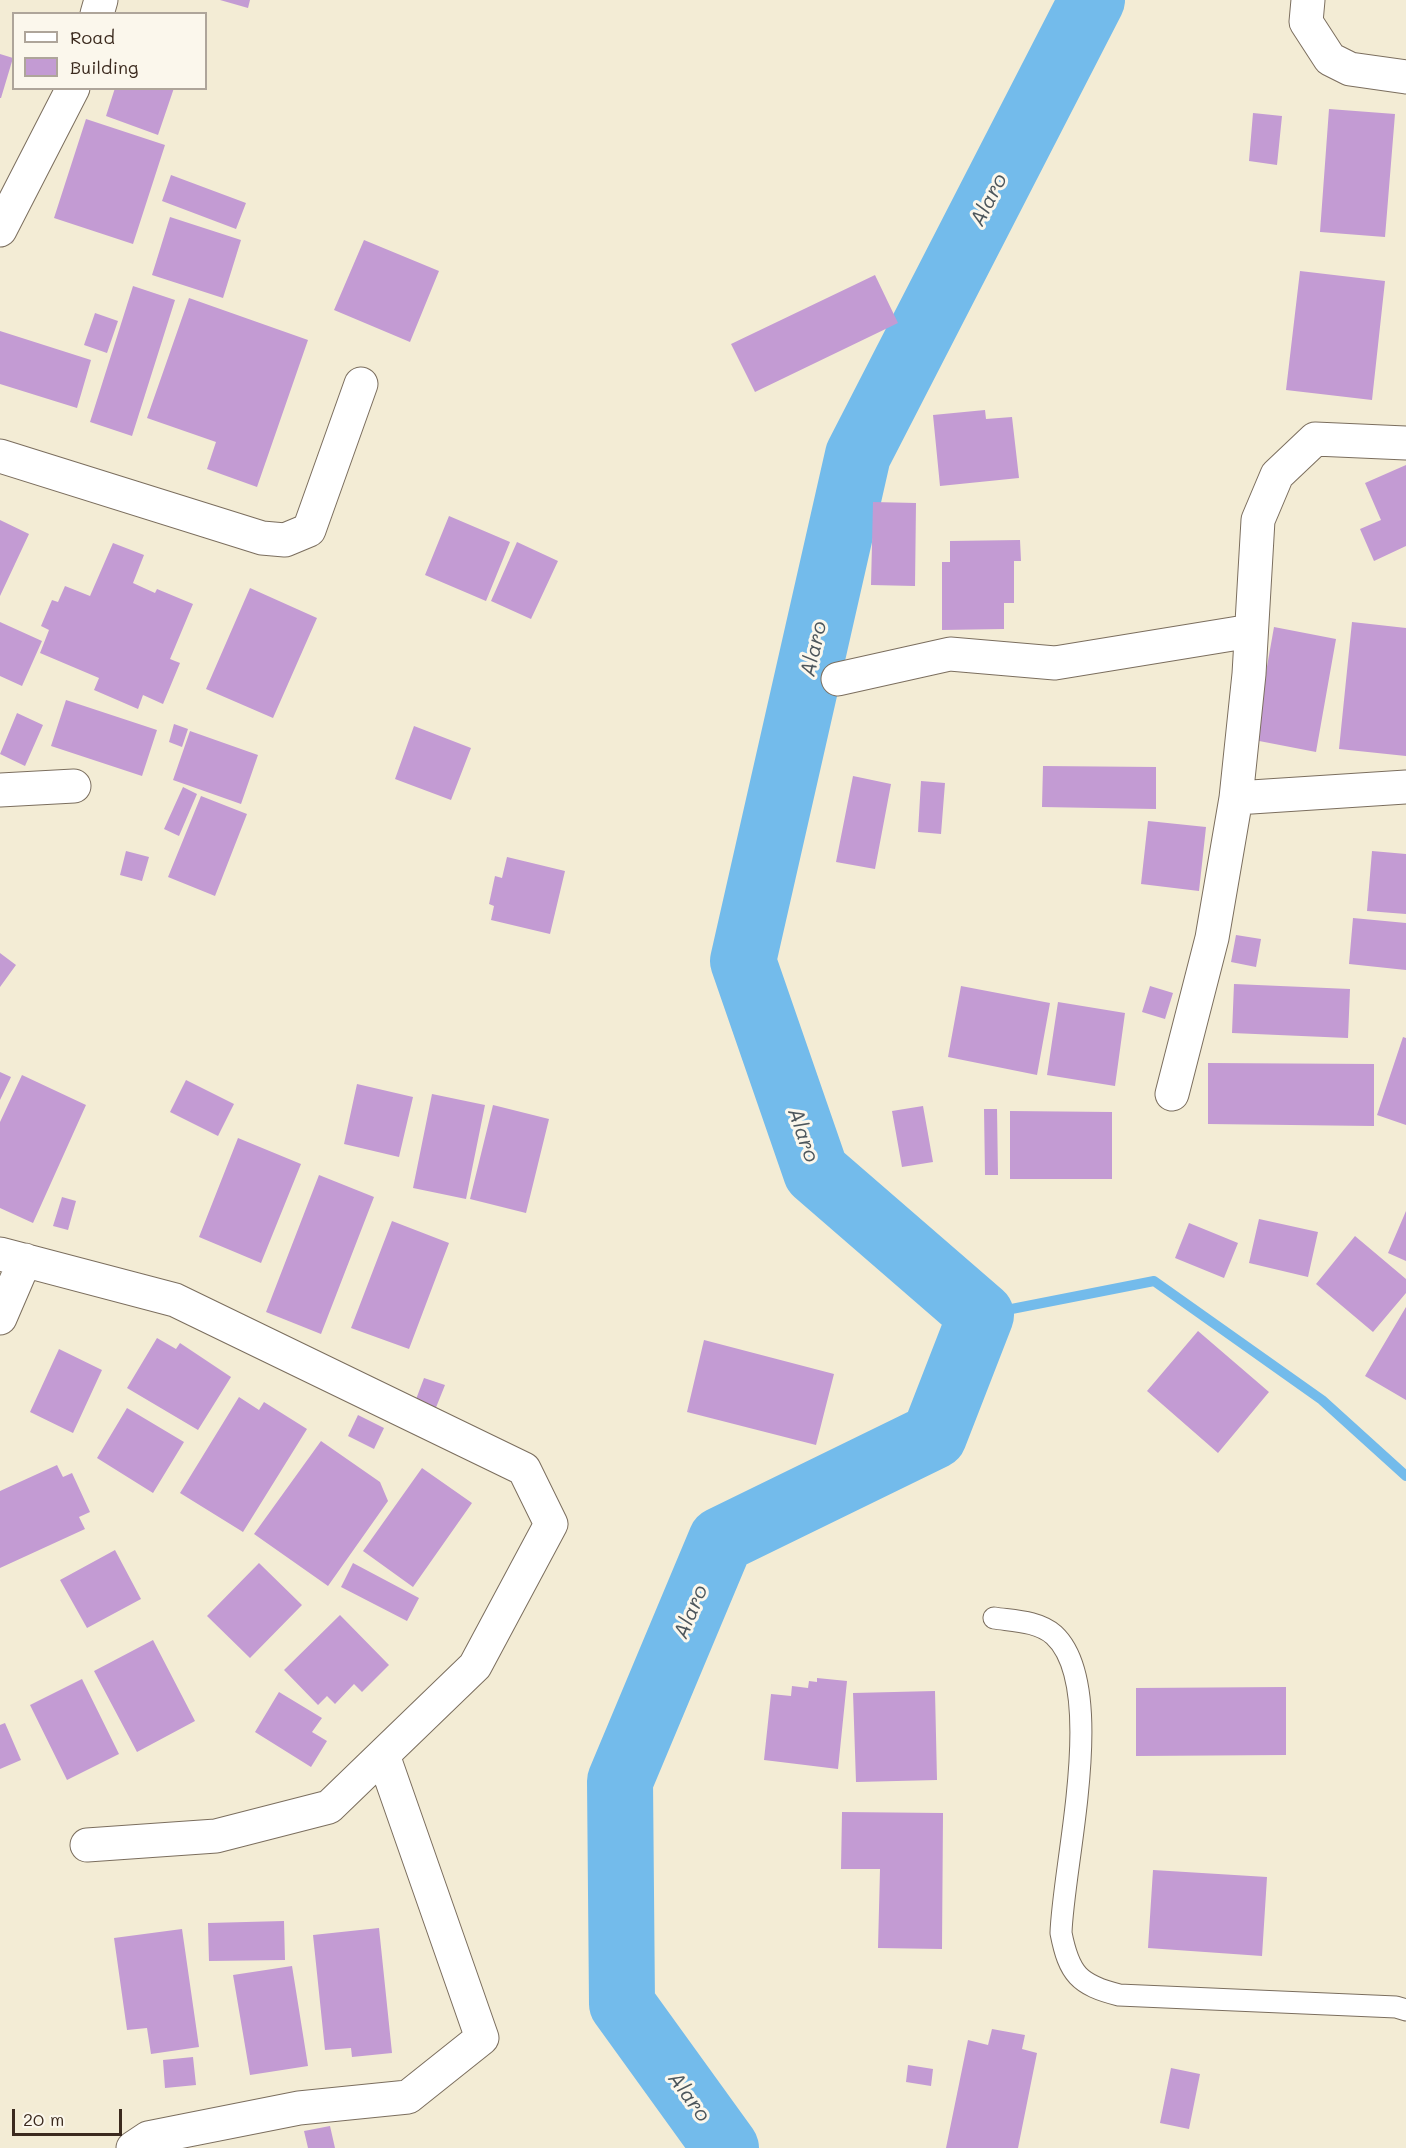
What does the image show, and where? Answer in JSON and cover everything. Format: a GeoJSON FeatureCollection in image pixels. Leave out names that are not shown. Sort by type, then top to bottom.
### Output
{"type":"FeatureCollection","features":[{"type":"Feature","properties":{"kind":"street"},"geometry":{"type":"LineString","coordinates":[[1308,0],[1306,22],[1330,59],[1350,69],[1406,77]]}},
{"type":"Feature","properties":{"kind":"street"},"geometry":{"type":"LineString","coordinates":[[0,230],[72,90]]}},
{"type":"Feature","properties":{"kind":"street"},"geometry":{"type":"LineString","coordinates":[[0,456],[262,538],[285,540],[309,530],[361,384]]}},
{"type":"Feature","properties":{"kind":"street"},"geometry":{"type":"LineString","coordinates":[[1172,1094],[1212,938],[1236,798],[1258,520],[1277,475],[1315,439],[1406,443]]}},
{"type":"Feature","properties":{"kind":"street"},"geometry":{"type":"LineString","coordinates":[[838,679],[950,654],[1055,663],[1251,631]]}},
{"type":"Feature","properties":{"kind":"street"},"geometry":{"type":"LineString","coordinates":[[0,790],[74,786]]}},
{"type":"Feature","properties":{"kind":"street"},"geometry":{"type":"LineString","coordinates":[[1236,798],[1406,787]]}},
{"type":"Feature","properties":{"kind":"street"},"geometry":{"type":"LineString","coordinates":[[0,1318],[13,1257],[174,1299],[524,1469],[551,1524],[475,1666],[329,1808],[216,1836],[87,1845]]}},
{"type":"Feature","properties":{"kind":"street"},"geometry":{"type":"LineString","coordinates":[[133,2148],[148,2138],[299,2108],[408,2097],[482,2038],[383,1755]]}},
{"type":"Feature","properties":{"kind":"lane"},"geometry":{"type":"LineString","coordinates":[[994,1618],[1036,1624],[1052,1633],[1063,1644],[1073,1671],[1081,1720],[1081,1767],[1061,1933],[1066,1958],[1079,1979],[1095,1989],[1119,1995],[1396,2007],[1406,2010]]}},
{"type":"Feature","properties":{"kind":"building"},"geometry":{"type":"Polygon","coordinates":[[[220,0],[250,0],[248,8],[220,0]]]}},
{"type":"Feature","properties":{"kind":"building"},"geometry":{"type":"Polygon","coordinates":[[[0,54],[12,58],[12,61],[0,98],[0,54]]]}},
{"type":"Feature","properties":{"kind":"building"},"geometry":{"type":"Polygon","coordinates":[[[114,90],[173,90],[158,135],[106,116],[114,90]]]}},
{"type":"Feature","properties":{"kind":"building"},"geometry":{"type":"Polygon","coordinates":[[[1329,109],[1395,114],[1385,237],[1320,232],[1329,109]]]}},
{"type":"Feature","properties":{"kind":"building"},"geometry":{"type":"Polygon","coordinates":[[[1253,113],[1282,116],[1277,165],[1249,161],[1253,113]]]}},
{"type":"Feature","properties":{"kind":"building"},"geometry":{"type":"Polygon","coordinates":[[[86,119],[165,145],[133,244],[54,218],[86,119]]]}},
{"type":"Feature","properties":{"kind":"building"},"geometry":{"type":"Polygon","coordinates":[[[171,175],[246,203],[236,229],[162,201],[171,175]]]}},
{"type":"Feature","properties":{"kind":"building"},"geometry":{"type":"Polygon","coordinates":[[[170,217],[241,240],[223,298],[152,275],[170,217]]]}},
{"type":"Feature","properties":{"kind":"building"},"geometry":{"type":"Polygon","coordinates":[[[364,240],[439,271],[410,342],[334,310],[364,240]]]}},
{"type":"Feature","properties":{"kind":"building"},"geometry":{"type":"Polygon","coordinates":[[[1300,271],[1385,281],[1372,400],[1286,390],[1300,271]]]}},
{"type":"Feature","properties":{"kind":"building"},"geometry":{"type":"Polygon","coordinates":[[[875,275],[898,323],[755,392],[731,344],[875,275]]]}},
{"type":"Feature","properties":{"kind":"building"},"geometry":{"type":"Polygon","coordinates":[[[133,286],[175,300],[132,436],[90,422],[133,286]]]}},
{"type":"Feature","properties":{"kind":"building"},"geometry":{"type":"Polygon","coordinates":[[[189,298],[308,340],[257,487],[207,469],[216,442],[147,418],[189,298]]]}},
{"type":"Feature","properties":{"kind":"building"},"geometry":{"type":"Polygon","coordinates":[[[95,313],[118,321],[107,353],[84,345],[95,313]]]}},
{"type":"Feature","properties":{"kind":"building"},"geometry":{"type":"Polygon","coordinates":[[[0,331],[91,360],[77,408],[0,384],[0,331]]]}},
{"type":"Feature","properties":{"kind":"building"},"geometry":{"type":"Polygon","coordinates":[[[985,410],[986,419],[1012,417],[1019,478],[940,486],[933,415],[985,410]]]}},
{"type":"Feature","properties":{"kind":"building"},"geometry":{"type":"Polygon","coordinates":[[[1406,465],[1406,546],[1374,561],[1360,529],[1381,520],[1365,483],[1406,465]]]}},
{"type":"Feature","properties":{"kind":"building"},"geometry":{"type":"Polygon","coordinates":[[[873,502],[916,503],[915,586],[871,585],[873,502]]]}},
{"type":"Feature","properties":{"kind":"building"},"geometry":{"type":"Polygon","coordinates":[[[449,516],[510,542],[486,601],[425,575],[449,516]]]}},
{"type":"Feature","properties":{"kind":"building"},"geometry":{"type":"Polygon","coordinates":[[[0,520],[29,534],[0,596],[0,520]]]}},
{"type":"Feature","properties":{"kind":"building"},"geometry":{"type":"Polygon","coordinates":[[[1020,540],[1021,561],[1014,561],[1014,603],[1004,603],[1004,629],[942,630],[942,562],[950,562],[950,541],[1020,540]]]}},
{"type":"Feature","properties":{"kind":"building"},"geometry":{"type":"Polygon","coordinates":[[[517,542],[558,561],[531,619],[491,601],[517,542]]]}},
{"type":"Feature","properties":{"kind":"building"},"geometry":{"type":"Polygon","coordinates":[[[113,543],[144,555],[133,583],[155,593],[157,589],[193,604],[170,659],[180,663],[163,704],[143,695],[138,709],[94,690],[99,678],[40,653],[49,630],[41,626],[52,600],[58,602],[65,586],[90,596],[113,543]]]}},
{"type":"Feature","properties":{"kind":"building"},"geometry":{"type":"Polygon","coordinates":[[[250,588],[317,618],[273,718],[206,689],[250,588]]]}},
{"type":"Feature","properties":{"kind":"building"},"geometry":{"type":"Polygon","coordinates":[[[0,622],[42,641],[22,686],[0,676],[0,622]]]}},
{"type":"Feature","properties":{"kind":"building"},"geometry":{"type":"Polygon","coordinates":[[[1352,622],[1406,628],[1406,756],[1339,749],[1352,622]]]}},
{"type":"Feature","properties":{"kind":"building"},"geometry":{"type":"Polygon","coordinates":[[[1274,627],[1336,639],[1316,752],[1254,740],[1274,627]]]}},
{"type":"Feature","properties":{"kind":"building"},"geometry":{"type":"Polygon","coordinates":[[[66,700],[157,730],[142,776],[51,746],[66,700]]]}},
{"type":"Feature","properties":{"kind":"building"},"geometry":{"type":"Polygon","coordinates":[[[17,713],[43,725],[25,766],[0,754],[17,713]]]}},
{"type":"Feature","properties":{"kind":"building"},"geometry":{"type":"Polygon","coordinates":[[[174,724],[188,729],[182,747],[169,742],[174,724]]]}},
{"type":"Feature","properties":{"kind":"building"},"geometry":{"type":"Polygon","coordinates":[[[414,726],[471,748],[451,800],[395,779],[414,726]]]}},
{"type":"Feature","properties":{"kind":"building"},"geometry":{"type":"Polygon","coordinates":[[[190,731],[258,755],[241,804],[173,780],[190,731]]]}},
{"type":"Feature","properties":{"kind":"building"},"geometry":{"type":"Polygon","coordinates":[[[1043,766],[1156,767],[1156,809],[1042,807],[1043,766]]]}},
{"type":"Feature","properties":{"kind":"building"},"geometry":{"type":"Polygon","coordinates":[[[853,776],[891,784],[875,869],[836,862],[853,776]]]}},
{"type":"Feature","properties":{"kind":"building"},"geometry":{"type":"Polygon","coordinates":[[[921,781],[945,783],[941,834],[918,832],[921,781]]]}},
{"type":"Feature","properties":{"kind":"building"},"geometry":{"type":"Polygon","coordinates":[[[183,787],[197,794],[179,836],[164,829],[183,787]]]}},
{"type":"Feature","properties":{"kind":"building"},"geometry":{"type":"Polygon","coordinates":[[[201,796],[247,814],[215,896],[168,877],[201,796]]]}},
{"type":"Feature","properties":{"kind":"building"},"geometry":{"type":"Polygon","coordinates":[[[1148,821],[1206,827],[1199,891],[1141,884],[1148,821]]]}},
{"type":"Feature","properties":{"kind":"building"},"geometry":{"type":"Polygon","coordinates":[[[126,851],[149,857],[142,881],[120,875],[126,851]]]}},
{"type":"Feature","properties":{"kind":"building"},"geometry":{"type":"Polygon","coordinates":[[[1372,851],[1406,854],[1406,914],[1367,911],[1372,851]]]}},
{"type":"Feature","properties":{"kind":"building"},"geometry":{"type":"Polygon","coordinates":[[[507,857],[565,871],[550,934],[491,920],[494,906],[489,904],[495,876],[502,878],[507,857]]]}},
{"type":"Feature","properties":{"kind":"building"},"geometry":{"type":"Polygon","coordinates":[[[1353,918],[1406,923],[1406,970],[1349,964],[1353,918]]]}},
{"type":"Feature","properties":{"kind":"building"},"geometry":{"type":"Polygon","coordinates":[[[1236,935],[1261,939],[1256,967],[1231,962],[1236,935]]]}},
{"type":"Feature","properties":{"kind":"building"},"geometry":{"type":"Polygon","coordinates":[[[0,953],[16,965],[0,987],[0,953]]]}},
{"type":"Feature","properties":{"kind":"building"},"geometry":{"type":"Polygon","coordinates":[[[1234,984],[1350,989],[1348,1038],[1232,1033],[1234,984]]]}},
{"type":"Feature","properties":{"kind":"building"},"geometry":{"type":"Polygon","coordinates":[[[961,986],[1050,1003],[1037,1075],[948,1057],[961,986]]]}},
{"type":"Feature","properties":{"kind":"building"},"geometry":{"type":"Polygon","coordinates":[[[1150,986],[1173,993],[1165,1019],[1142,1012],[1150,986]]]}},
{"type":"Feature","properties":{"kind":"building"},"geometry":{"type":"Polygon","coordinates":[[[1058,1002],[1125,1013],[1115,1086],[1047,1075],[1058,1002]]]}},
{"type":"Feature","properties":{"kind":"building"},"geometry":{"type":"Polygon","coordinates":[[[1403,1037],[1406,1038],[1406,1125],[1377,1115],[1403,1037]]]}},
{"type":"Feature","properties":{"kind":"building"},"geometry":{"type":"Polygon","coordinates":[[[1208,1063],[1374,1064],[1374,1126],[1208,1124],[1208,1063]]]}},
{"type":"Feature","properties":{"kind":"building"},"geometry":{"type":"Polygon","coordinates":[[[0,1072],[11,1077],[0,1100],[0,1072]]]}},
{"type":"Feature","properties":{"kind":"building"},"geometry":{"type":"Polygon","coordinates":[[[22,1075],[86,1105],[33,1223],[0,1208],[0,1122],[22,1075]]]}},
{"type":"Feature","properties":{"kind":"building"},"geometry":{"type":"Polygon","coordinates":[[[186,1080],[234,1104],[218,1136],[170,1112],[186,1080]]]}},
{"type":"Feature","properties":{"kind":"building"},"geometry":{"type":"Polygon","coordinates":[[[357,1084],[413,1097],[399,1157],[344,1144],[357,1084]]]}},
{"type":"Feature","properties":{"kind":"building"},"geometry":{"type":"Polygon","coordinates":[[[432,1094],[485,1105],[466,1199],[413,1188],[432,1094]]]}},
{"type":"Feature","properties":{"kind":"building"},"geometry":{"type":"Polygon","coordinates":[[[493,1105],[549,1119],[526,1213],[470,1199],[493,1105]]]}},
{"type":"Feature","properties":{"kind":"building"},"geometry":{"type":"Polygon","coordinates":[[[923,1106],[933,1162],[902,1167],[892,1111],[923,1106]]]}},
{"type":"Feature","properties":{"kind":"building"},"geometry":{"type":"Polygon","coordinates":[[[984,1109],[997,1109],[998,1175],[985,1175],[984,1109]]]}},
{"type":"Feature","properties":{"kind":"building"},"geometry":{"type":"Polygon","coordinates":[[[1010,1111],[1112,1112],[1112,1179],[1010,1179],[1010,1111]]]}},
{"type":"Feature","properties":{"kind":"building"},"geometry":{"type":"Polygon","coordinates":[[[238,1138],[301,1164],[261,1263],[199,1237],[238,1138]]]}},
{"type":"Feature","properties":{"kind":"building"},"geometry":{"type":"Polygon","coordinates":[[[319,1175],[374,1197],[321,1334],[266,1312],[319,1175]]]}},
{"type":"Feature","properties":{"kind":"building"},"geometry":{"type":"Polygon","coordinates":[[[62,1197],[76,1201],[68,1230],[53,1226],[62,1197]]]}},
{"type":"Feature","properties":{"kind":"building"},"geometry":{"type":"Polygon","coordinates":[[[1406,1211],[1406,1261],[1388,1253],[1406,1211]]]}},
{"type":"Feature","properties":{"kind":"building"},"geometry":{"type":"Polygon","coordinates":[[[1259,1219],[1318,1232],[1308,1277],[1249,1263],[1259,1219]]]}},
{"type":"Feature","properties":{"kind":"building"},"geometry":{"type":"Polygon","coordinates":[[[392,1221],[449,1243],[409,1349],[351,1328],[392,1221]]]}},
{"type":"Feature","properties":{"kind":"building"},"geometry":{"type":"Polygon","coordinates":[[[1189,1223],[1238,1243],[1224,1278],[1175,1258],[1189,1223]]]}},
{"type":"Feature","properties":{"kind":"building"},"geometry":{"type":"Polygon","coordinates":[[[1355,1236],[1406,1279],[1406,1293],[1373,1332],[1316,1284],[1355,1236]]]}},
{"type":"Feature","properties":{"kind":"building"},"geometry":{"type":"Polygon","coordinates":[[[1406,1307],[1406,1400],[1365,1376],[1406,1307]]]}},
{"type":"Feature","properties":{"kind":"building"},"geometry":{"type":"Polygon","coordinates":[[[1198,1331],[1269,1392],[1218,1453],[1147,1391],[1198,1331]]]}},
{"type":"Feature","properties":{"kind":"building"},"geometry":{"type":"Polygon","coordinates":[[[157,1338],[176,1349],[180,1343],[231,1377],[198,1430],[127,1388],[157,1338]]]}},
{"type":"Feature","properties":{"kind":"building"},"geometry":{"type":"Polygon","coordinates":[[[704,1340],[834,1374],[816,1445],[687,1412],[704,1340]]]}},
{"type":"Feature","properties":{"kind":"building"},"geometry":{"type":"Polygon","coordinates":[[[59,1349],[102,1370],[73,1433],[30,1412],[59,1349]]]}},
{"type":"Feature","properties":{"kind":"building"},"geometry":{"type":"Polygon","coordinates":[[[424,1378],[445,1385],[435,1410],[415,1402],[424,1378]]]}},
{"type":"Feature","properties":{"kind":"building"},"geometry":{"type":"Polygon","coordinates":[[[239,1397],[259,1410],[264,1402],[307,1429],[243,1532],[180,1493],[239,1397]]]}},
{"type":"Feature","properties":{"kind":"building"},"geometry":{"type":"Polygon","coordinates":[[[127,1408],[184,1442],[153,1493],[97,1458],[127,1408]]]}},
{"type":"Feature","properties":{"kind":"building"},"geometry":{"type":"Polygon","coordinates":[[[358,1415],[384,1428],[374,1449],[348,1436],[358,1415]]]}},
{"type":"Feature","properties":{"kind":"building"},"geometry":{"type":"Polygon","coordinates":[[[321,1441],[380,1482],[388,1501],[328,1586],[254,1534],[321,1441]]]}},
{"type":"Feature","properties":{"kind":"building"},"geometry":{"type":"Polygon","coordinates":[[[57,1465],[63,1477],[72,1473],[90,1512],[79,1517],[85,1529],[0,1568],[0,1491],[57,1465]]]}},
{"type":"Feature","properties":{"kind":"building"},"geometry":{"type":"Polygon","coordinates":[[[422,1468],[472,1503],[413,1587],[363,1551],[422,1468]]]}},
{"type":"Feature","properties":{"kind":"building"},"geometry":{"type":"Polygon","coordinates":[[[115,1550],[141,1599],[87,1628],[60,1580],[115,1550]]]}},
{"type":"Feature","properties":{"kind":"building"},"geometry":{"type":"Polygon","coordinates":[[[259,1563],[302,1605],[250,1658],[207,1616],[259,1563]]]}},
{"type":"Feature","properties":{"kind":"building"},"geometry":{"type":"Polygon","coordinates":[[[353,1563],[419,1598],[407,1621],[341,1587],[353,1563]]]}},
{"type":"Feature","properties":{"kind":"building"},"geometry":{"type":"Polygon","coordinates":[[[340,1615],[389,1665],[362,1692],[354,1684],[335,1704],[327,1696],[318,1705],[284,1670],[340,1615]]]}},
{"type":"Feature","properties":{"kind":"building"},"geometry":{"type":"Polygon","coordinates":[[[153,1640],[195,1721],[137,1752],[94,1671],[153,1640]]]}},
{"type":"Feature","properties":{"kind":"building"},"geometry":{"type":"Polygon","coordinates":[[[817,1678],[847,1681],[838,1769],[764,1760],[771,1694],[791,1696],[792,1686],[808,1688],[809,1681],[817,1682],[817,1678]]]}},
{"type":"Feature","properties":{"kind":"building"},"geometry":{"type":"Polygon","coordinates":[[[82,1679],[119,1754],[67,1780],[30,1705],[82,1679]]]}},
{"type":"Feature","properties":{"kind":"building"},"geometry":{"type":"Polygon","coordinates":[[[1286,1687],[1286,1755],[1136,1756],[1136,1688],[1286,1687]]]}},
{"type":"Feature","properties":{"kind":"building"},"geometry":{"type":"Polygon","coordinates":[[[935,1691],[937,1780],[856,1782],[853,1693],[935,1691]]]}},
{"type":"Feature","properties":{"kind":"building"},"geometry":{"type":"Polygon","coordinates":[[[279,1692],[322,1718],[312,1732],[327,1741],[311,1767],[255,1732],[279,1692]]]}},
{"type":"Feature","properties":{"kind":"building"},"geometry":{"type":"Polygon","coordinates":[[[5,1723],[21,1760],[0,1769],[0,1725],[5,1723]]]}},
{"type":"Feature","properties":{"kind":"building"},"geometry":{"type":"Polygon","coordinates":[[[842,1812],[943,1813],[942,1949],[878,1948],[880,1869],[841,1869],[842,1812]]]}},
{"type":"Feature","properties":{"kind":"building"},"geometry":{"type":"Polygon","coordinates":[[[1153,1870],[1267,1877],[1262,1956],[1148,1948],[1153,1870]]]}},
{"type":"Feature","properties":{"kind":"building"},"geometry":{"type":"Polygon","coordinates":[[[284,1921],[285,1960],[209,1961],[208,1923],[284,1921]]]}},
{"type":"Feature","properties":{"kind":"building"},"geometry":{"type":"Polygon","coordinates":[[[379,1928],[392,2053],[352,2057],[351,2048],[325,2050],[313,1935],[379,1928]]]}},
{"type":"Feature","properties":{"kind":"building"},"geometry":{"type":"Polygon","coordinates":[[[182,1929],[199,2047],[151,2054],[147,2028],[127,2030],[114,1938],[182,1929]]]}},
{"type":"Feature","properties":{"kind":"building"},"geometry":{"type":"Polygon","coordinates":[[[292,1966],[308,2066],[250,2075],[233,1975],[292,1966]]]}},
{"type":"Feature","properties":{"kind":"building"},"geometry":{"type":"Polygon","coordinates":[[[992,2029],[1025,2035],[1022,2049],[1037,2053],[1018,2148],[946,2148],[968,2040],[988,2045],[992,2029]]]}},
{"type":"Feature","properties":{"kind":"building"},"geometry":{"type":"Polygon","coordinates":[[[193,2057],[196,2085],[165,2088],[163,2060],[193,2057]]]}},
{"type":"Feature","properties":{"kind":"building"},"geometry":{"type":"Polygon","coordinates":[[[908,2065],[933,2069],[931,2086],[906,2082],[908,2065]]]}},
{"type":"Feature","properties":{"kind":"building"},"geometry":{"type":"Polygon","coordinates":[[[1171,2068],[1200,2074],[1189,2129],[1160,2123],[1171,2068]]]}},
{"type":"Feature","properties":{"kind":"building"},"geometry":{"type":"Polygon","coordinates":[[[330,2126],[335,2148],[308,2148],[304,2131],[330,2126]]]}},
{"type":"Feature","properties":{"kind":"waterway","name":"Alaro"},"geometry":{"type":"LineString","coordinates":[[726,2148],[622,2004],[620,1781],[721,1540],[934,1436],[981,1315],[816,1172],[743,961],[858,455],[1092,0]]}},
{"type":"Feature","properties":{"kind":"waterway"},"geometry":{"type":"LineString","coordinates":[[981,1315],[1154,1281],[1322,1400],[1406,1476]]}}]}
